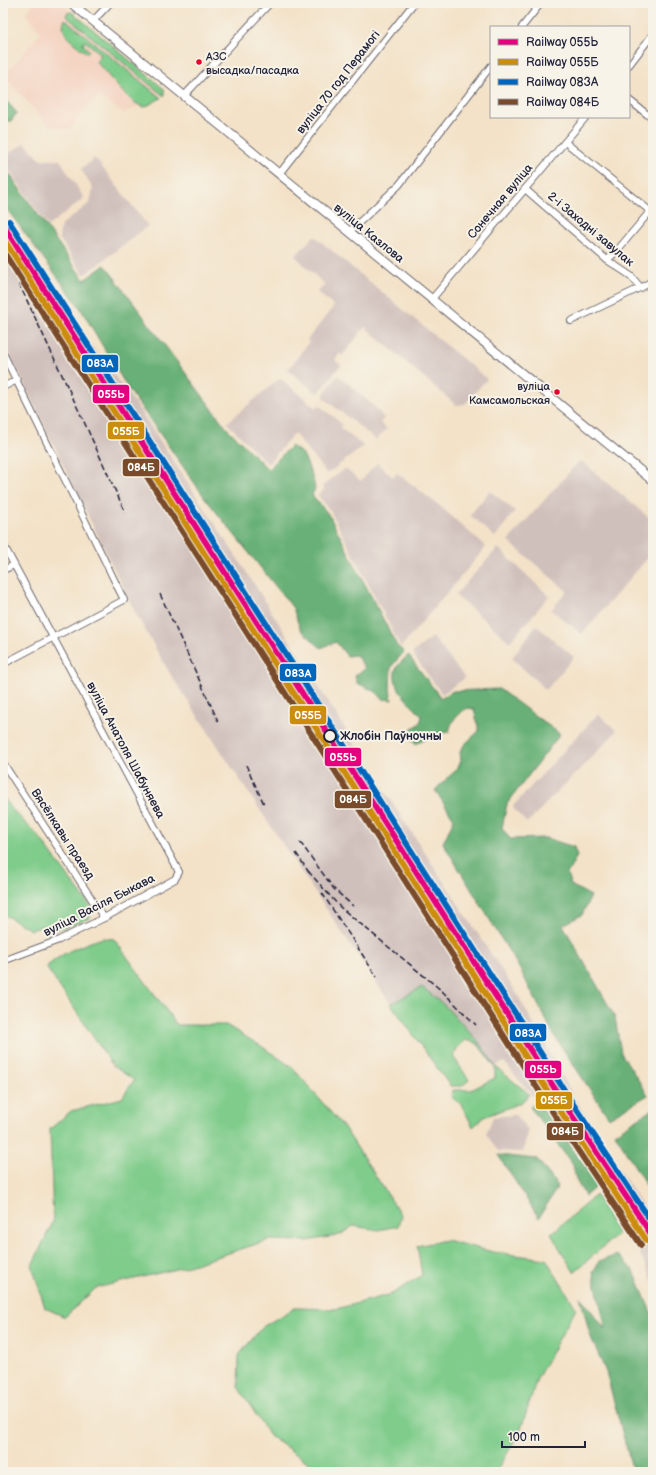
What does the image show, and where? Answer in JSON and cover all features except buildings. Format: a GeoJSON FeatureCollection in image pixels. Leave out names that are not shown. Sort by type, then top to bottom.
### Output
{"type":"FeatureCollection","features":[{"type":"Feature","properties":{"kind":"main road","name":"вуліца Казлова"},"geometry":{"type":"LineString","coordinates":[[71,3],[653,481]]}},
{"type":"Feature","properties":{"kind":"street"},"geometry":{"type":"LineString","coordinates":[[93,21],[110,3]]}},
{"type":"Feature","properties":{"kind":"street"},"geometry":{"type":"LineString","coordinates":[[184,96],[270,3]]}},
{"type":"Feature","properties":{"kind":"street","name":"вуліца 70 год Перамогі"},"geometry":{"type":"LineString","coordinates":[[279,174],[414,3]]}},
{"type":"Feature","properties":{"kind":"street"},"geometry":{"type":"LineString","coordinates":[[523,26],[541,3]]}},
{"type":"Feature","properties":{"kind":"street"},"geometry":{"type":"LineString","coordinates":[[630,64],[653,34]]}},
{"type":"Feature","properties":{"kind":"street"},"geometry":{"type":"LineString","coordinates":[[348,232],[399,185],[490,67]]}},
{"type":"Feature","properties":{"kind":"street"},"geometry":{"type":"LineString","coordinates":[[630,101],[653,119]]}},
{"type":"Feature","properties":{"kind":"street","name":"Сонечная вуліца"},"geometry":{"type":"LineString","coordinates":[[431,300],[585,118]]}},
{"type":"Feature","properties":{"kind":"street"},"geometry":{"type":"LineString","coordinates":[[565,142],[652,210],[615,253],[607,260]]}},
{"type":"Feature","properties":{"kind":"street","name":"2-і Заходні завулак"},"geometry":{"type":"LineString","coordinates":[[526,189],[607,260],[631,276],[641,288]]}},
{"type":"Feature","properties":{"kind":"street"},"geometry":{"type":"LineString","coordinates":[[572,321],[641,288],[653,280]]}},
{"type":"Feature","properties":{"kind":"street"},"geometry":{"type":"LineString","coordinates":[[3,353],[124,600],[3,664]]}},
{"type":"Feature","properties":{"kind":"street"},"geometry":{"type":"LineString","coordinates":[[3,387],[17,380]]}},
{"type":"Feature","properties":{"kind":"street","name":"вуліца Анатоля Шабуняева"},"geometry":{"type":"LineString","coordinates":[[3,544],[179,872]]}},
{"type":"Feature","properties":{"kind":"street"},"geometry":{"type":"LineString","coordinates":[[3,570],[14,565]]}},
{"type":"Feature","properties":{"kind":"street","name":"Вясёлкавы праезд"},"geometry":{"type":"LineString","coordinates":[[3,763],[104,918]]}},
{"type":"Feature","properties":{"kind":"street","name":"вуліца Васіля Быкава"},"geometry":{"type":"LineString","coordinates":[[3,961],[59,940],[104,918],[175,879],[179,872]]}},
{"type":"Feature","properties":{"kind":"shaded area"},"geometry":{"type":"Polygon","coordinates":[[[34,3],[61,3],[164,88],[158,98],[124,113],[98,96],[70,129],[50,127],[4,76],[41,33],[26,14],[34,3]]]}},
{"type":"Feature","properties":{"kind":"shaded area"},"geometry":{"type":"Polygon","coordinates":[[[25,143],[40,159],[60,160],[84,198],[48,226],[3,161],[3,157],[25,143]]]}},
{"type":"Feature","properties":{"kind":"shaded area"},"geometry":{"type":"Polygon","coordinates":[[[95,158],[148,226],[84,275],[59,238],[61,225],[90,203],[93,188],[81,169],[95,158]]]}},
{"type":"Feature","properties":{"kind":"shaded area"},"geometry":{"type":"Polygon","coordinates":[[[3,217],[84,336],[136,404],[251,579],[373,773],[516,992],[575,1099],[653,1223],[653,1283],[624,1217],[588,1162],[504,1062],[495,1067],[445,1006],[422,987],[391,1004],[299,869],[172,677],[136,614],[3,341],[3,217]]]}},
{"type":"Feature","properties":{"kind":"shaded area"},"geometry":{"type":"Polygon","coordinates":[[[314,236],[487,379],[465,404],[456,405],[365,327],[342,356],[340,353],[335,360],[341,365],[318,394],[288,370],[309,342],[307,340],[334,306],[317,292],[325,285],[295,256],[314,236]]]}},
{"type":"Feature","properties":{"kind":"shaded area"},"geometry":{"type":"Polygon","coordinates":[[[338,375],[374,406],[384,418],[380,423],[387,429],[376,440],[324,398],[324,393],[338,375]]]}},
{"type":"Feature","properties":{"kind":"shaded area"},"geometry":{"type":"Polygon","coordinates":[[[280,378],[316,408],[319,405],[342,424],[340,428],[364,446],[327,474],[294,433],[268,464],[227,423],[280,378]]]}},
{"type":"Feature","properties":{"kind":"shaded area"},"geometry":{"type":"Polygon","coordinates":[[[580,460],[653,521],[653,552],[582,634],[551,610],[567,591],[508,541],[580,460]]]}},
{"type":"Feature","properties":{"kind":"shaded area"},"geometry":{"type":"Polygon","coordinates":[[[377,463],[393,477],[397,473],[441,507],[486,547],[401,647],[331,512],[318,495],[324,490],[322,486],[345,469],[361,481],[377,463]]]}},
{"type":"Feature","properties":{"kind":"shaded area"},"geometry":{"type":"Polygon","coordinates":[[[490,491],[515,511],[495,537],[470,515],[490,491]]]}},
{"type":"Feature","properties":{"kind":"shaded area"},"geometry":{"type":"Polygon","coordinates":[[[498,548],[549,596],[510,642],[455,595],[498,548]]]}},
{"type":"Feature","properties":{"kind":"shaded area"},"geometry":{"type":"Polygon","coordinates":[[[536,625],[574,657],[546,690],[512,658],[536,625]]]}},
{"type":"Feature","properties":{"kind":"shaded area"},"geometry":{"type":"Polygon","coordinates":[[[433,637],[465,678],[442,694],[412,653],[433,637]]]}},
{"type":"Feature","properties":{"kind":"shaded area"},"geometry":{"type":"Polygon","coordinates":[[[598,714],[617,731],[527,823],[515,811],[513,806],[598,714]]]}},
{"type":"Feature","properties":{"kind":"shaded area"},"geometry":{"type":"Polygon","coordinates":[[[515,1115],[528,1130],[523,1152],[498,1151],[486,1134],[493,1117],[515,1115]]]}},
{"type":"Feature","properties":{"kind":"green space"},"geometry":{"type":"Polygon","coordinates":[[[72,12],[164,89],[164,96],[66,16],[67,13],[72,12]]]}},
{"type":"Feature","properties":{"kind":"green space"},"geometry":{"type":"Polygon","coordinates":[[[65,19],[161,98],[145,107],[132,100],[96,62],[101,54],[85,41],[83,44],[89,50],[87,53],[66,35],[63,24],[65,19]]]}},
{"type":"Feature","properties":{"kind":"green space"},"geometry":{"type":"Polygon","coordinates":[[[3,97],[17,113],[11,121],[3,122],[3,97]]]}},
{"type":"Feature","properties":{"kind":"green space"},"geometry":{"type":"Polygon","coordinates":[[[3,165],[84,280],[105,265],[225,426],[268,469],[291,446],[303,454],[313,478],[315,489],[312,495],[329,515],[397,646],[404,652],[391,667],[390,689],[392,700],[383,699],[376,692],[357,683],[355,676],[365,668],[356,655],[347,656],[336,642],[321,648],[300,629],[293,608],[205,498],[127,387],[79,306],[3,204],[3,165]]]}},
{"type":"Feature","properties":{"kind":"green space"},"geometry":{"type":"Polygon","coordinates":[[[408,655],[441,698],[453,691],[499,689],[560,734],[507,804],[502,828],[510,839],[546,838],[574,847],[577,856],[567,874],[571,885],[591,896],[582,915],[563,925],[615,1017],[621,1053],[648,1095],[609,1118],[555,1037],[518,966],[443,843],[454,819],[435,790],[457,769],[461,761],[460,752],[464,745],[479,731],[474,709],[468,708],[456,717],[449,732],[436,734],[416,744],[406,734],[420,723],[422,716],[402,694],[395,680],[397,667],[408,655]]]}},
{"type":"Feature","properties":{"kind":"green space"},"geometry":{"type":"Polygon","coordinates":[[[3,795],[8,805],[39,837],[93,910],[89,919],[56,930],[43,926],[31,930],[3,914],[3,795]]]}},
{"type":"Feature","properties":{"kind":"green space"},"geometry":{"type":"Polygon","coordinates":[[[103,938],[114,939],[177,1025],[226,1025],[292,1067],[345,1129],[401,1215],[398,1226],[378,1230],[353,1226],[340,1235],[307,1241],[269,1240],[189,1266],[96,1288],[65,1317],[45,1308],[32,1265],[53,1222],[50,1129],[71,1111],[122,1098],[134,1080],[113,1066],[46,967],[58,957],[88,943],[103,938]]]}},
{"type":"Feature","properties":{"kind":"green space"},"geometry":{"type":"Polygon","coordinates":[[[422,987],[445,1006],[478,1041],[496,1067],[529,1094],[522,1102],[484,1117],[473,1127],[461,1104],[451,1097],[453,1090],[471,1090],[495,1078],[495,1067],[477,1043],[466,1040],[458,1047],[453,1056],[469,1080],[462,1086],[450,1086],[391,1004],[422,987]]]}},
{"type":"Feature","properties":{"kind":"green space"},"geometry":{"type":"Polygon","coordinates":[[[536,1102],[569,1142],[598,1185],[585,1196],[576,1180],[573,1165],[530,1107],[536,1102]]]}},
{"type":"Feature","properties":{"kind":"green space"},"geometry":{"type":"Polygon","coordinates":[[[653,1109],[653,1197],[615,1133],[653,1109]]]}},
{"type":"Feature","properties":{"kind":"green space"},"geometry":{"type":"Polygon","coordinates":[[[498,1155],[537,1159],[558,1186],[539,1218],[498,1155]]]}},
{"type":"Feature","properties":{"kind":"green space"},"geometry":{"type":"Polygon","coordinates":[[[596,1195],[618,1234],[574,1272],[551,1234],[596,1195]]]}},
{"type":"Feature","properties":{"kind":"green space"},"geometry":{"type":"Polygon","coordinates":[[[446,1240],[493,1252],[546,1259],[576,1308],[537,1379],[520,1432],[496,1472],[322,1472],[270,1436],[238,1387],[239,1355],[262,1327],[295,1308],[336,1309],[392,1294],[422,1275],[417,1246],[446,1240]]]}},
{"type":"Feature","properties":{"kind":"green space"},"geometry":{"type":"Polygon","coordinates":[[[618,1255],[634,1271],[653,1317],[653,1472],[633,1472],[606,1372],[590,1335],[580,1296],[606,1330],[593,1273],[599,1261],[618,1255]]]}},
{"type":"Feature","properties":{"kind":"railway"},"geometry":{"type":"LineString","coordinates":[[15,275],[125,512]]}},
{"type":"Feature","properties":{"kind":"railway"},"geometry":{"type":"LineString","coordinates":[[104,381],[136,440],[621,1199],[653,1253]]}},
{"type":"Feature","properties":{"kind":"railway"},"geometry":{"type":"LineString","coordinates":[[160,594],[218,721]]}},
{"type":"Feature","properties":{"kind":"railway"},"geometry":{"type":"LineString","coordinates":[[246,765],[264,804]]}},
{"type":"Feature","properties":{"kind":"railway"},"geometry":{"type":"LineString","coordinates":[[300,842],[334,889],[353,906]]}},
{"type":"Feature","properties":{"kind":"railway"},"geometry":{"type":"LineString","coordinates":[[296,853],[310,874]]}},
{"type":"Feature","properties":{"kind":"railway"},"geometry":{"type":"LineString","coordinates":[[308,871],[340,907],[441,990],[476,1025]]}},
{"type":"Feature","properties":{"kind":"railway"},"geometry":{"type":"LineString","coordinates":[[322,893],[377,977]]}},
{"type":"Feature","properties":{"kind":"rail line","name":"083А"},"geometry":{"type":"LineString","coordinates":[[9,221],[577,1110],[653,1224]]}},
{"type":"Feature","properties":{"kind":"rail line","name":"055Ь"},"geometry":{"type":"LineString","coordinates":[[3,225],[571,1114],[653,1237]]}},
{"type":"Feature","properties":{"kind":"rail line","name":"055Б"},"geometry":{"type":"LineString","coordinates":[[3,238],[565,1118],[647,1241]]}},
{"type":"Feature","properties":{"kind":"rail line","name":"084Б"},"geometry":{"type":"LineString","coordinates":[[3,251],[559,1122],[641,1245]]}},
{"type":"Feature","properties":{"kind":"place","name":"АЗС высадка/пасадка"},"geometry":{"type":"Point","coordinates":[199,62]}},
{"type":"Feature","properties":{"kind":"place","name":"вуліца Камсамольская"},"geometry":{"type":"Point","coordinates":[557,392]}},
{"type":"Feature","properties":{"kind":"place","name":"Жлобін Паўночны"},"geometry":{"type":"Point","coordinates":[330,736]}}]}
